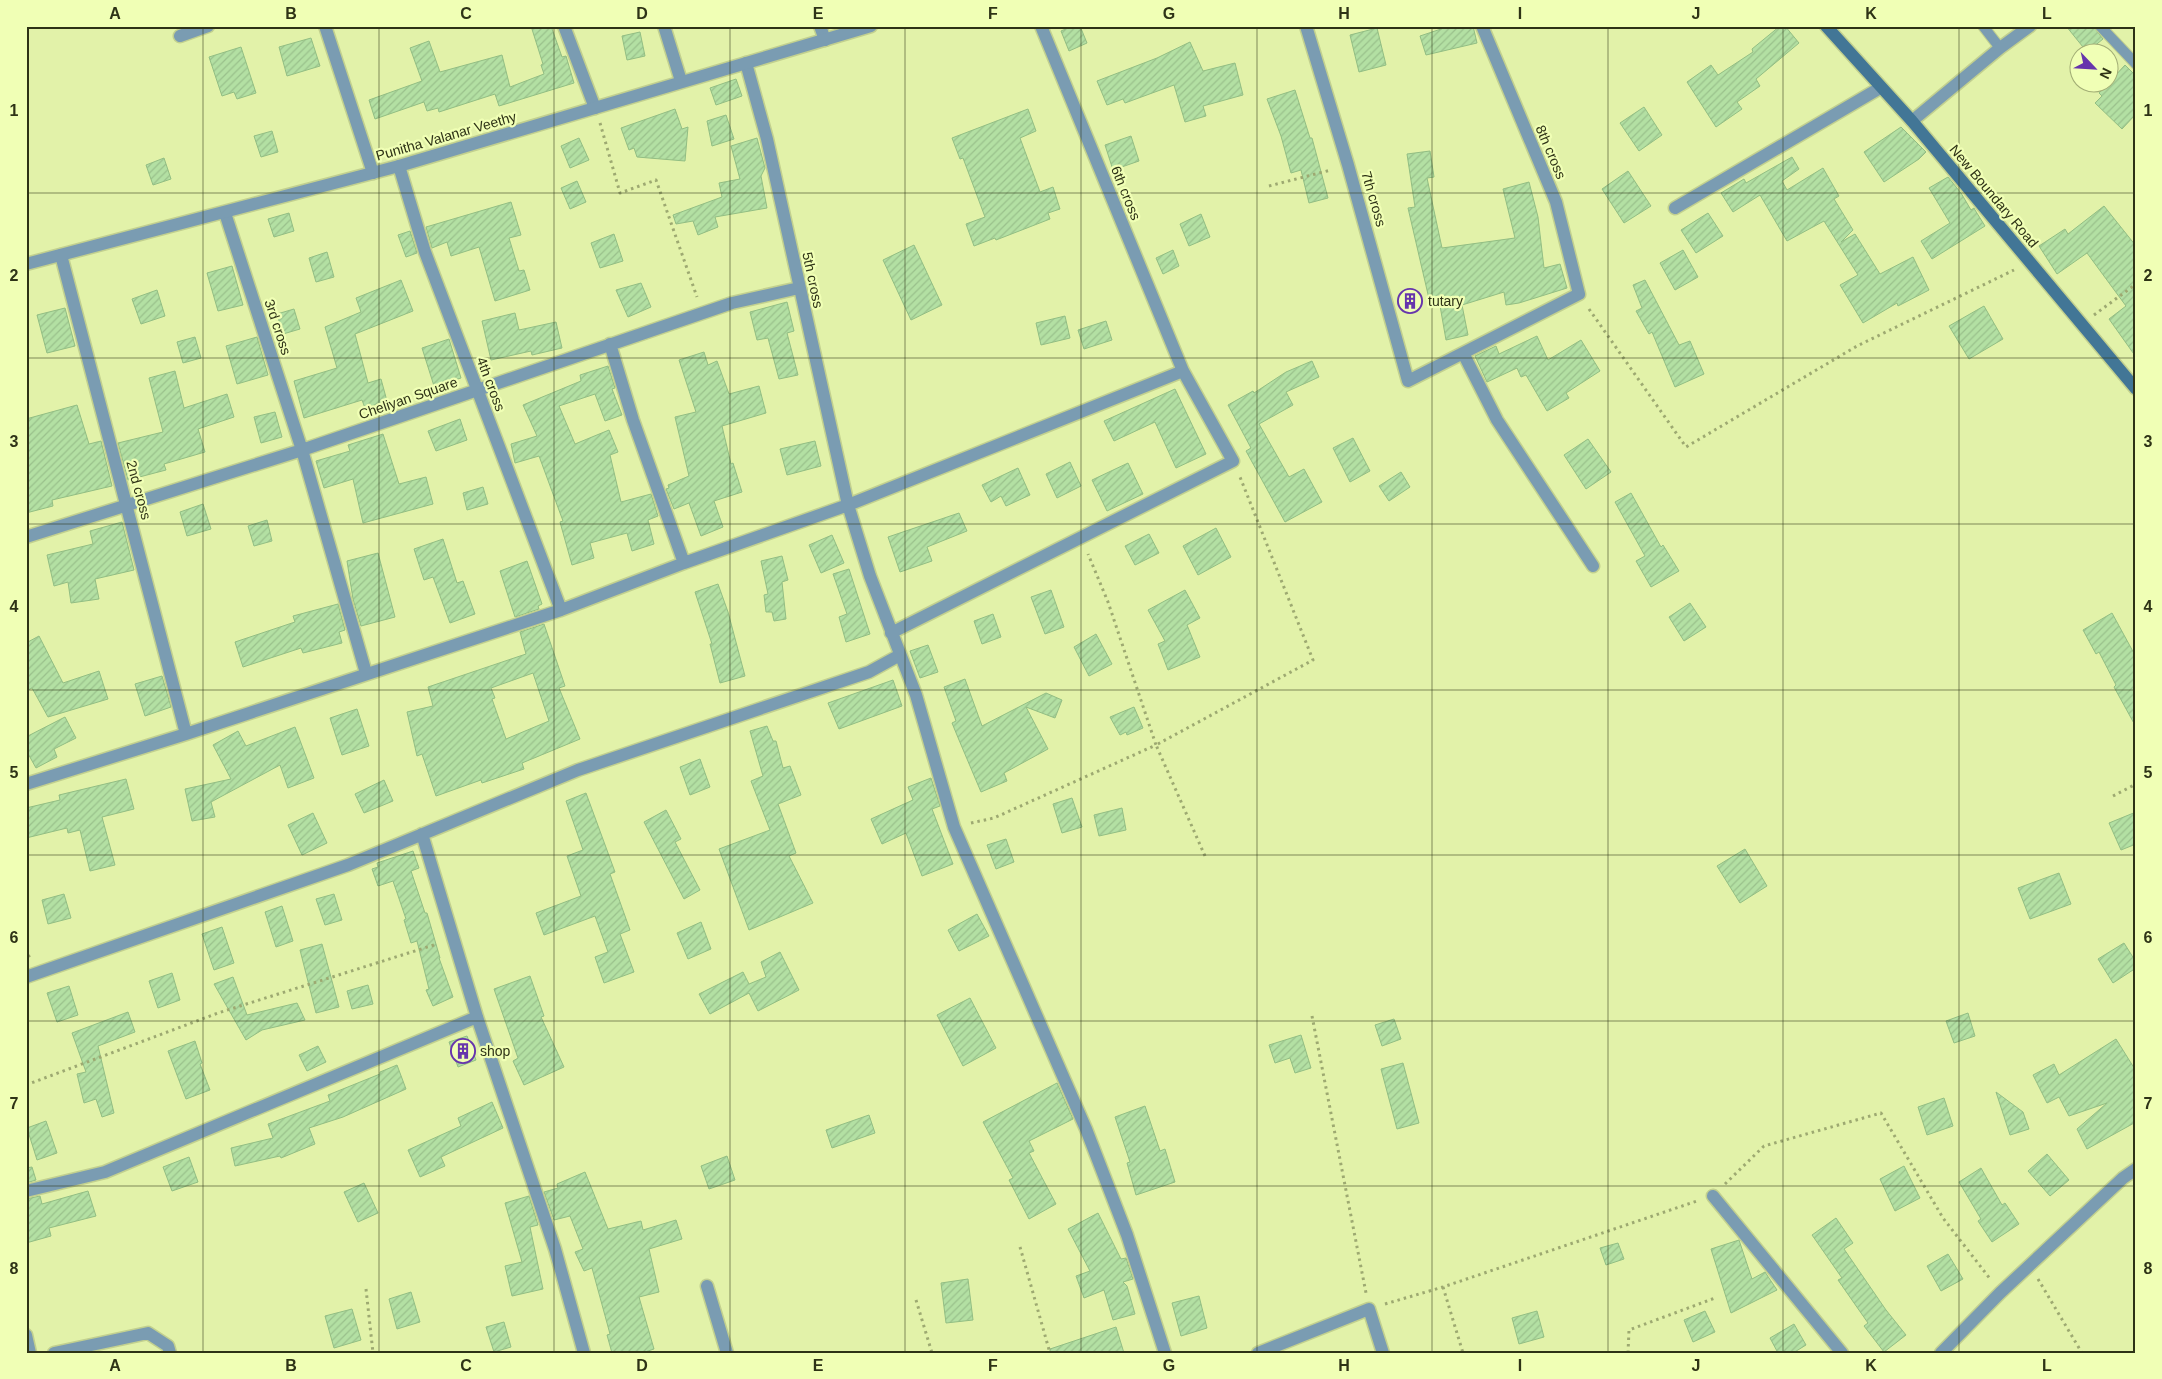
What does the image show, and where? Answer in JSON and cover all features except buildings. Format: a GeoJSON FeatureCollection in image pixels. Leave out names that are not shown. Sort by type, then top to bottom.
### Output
{"type":"FeatureCollection","features":[{"type":"Feature","properties":{"kind":"main road","name":"New Boundary Road"},"geometry":{"type":"LineString","coordinates":[[1826,26],[1880,88],[1912,121],[2136,389]]}},
{"type":"Feature","properties":{"kind":"street"},"geometry":{"type":"LineString","coordinates":[[180,36],[208,26]]}},
{"type":"Feature","properties":{"kind":"street"},"geometry":{"type":"LineString","coordinates":[[325,26],[373,173]]}},
{"type":"Feature","properties":{"kind":"street"},"geometry":{"type":"LineString","coordinates":[[564,26],[595,108]]}},
{"type":"Feature","properties":{"kind":"street"},"geometry":{"type":"LineString","coordinates":[[664,26],[681,81]]}},
{"type":"Feature","properties":{"kind":"street"},"geometry":{"type":"LineString","coordinates":[[820,26],[824,40]]}},
{"type":"Feature","properties":{"kind":"street","name":"Punitha Valanar Veethy"},"geometry":{"type":"LineString","coordinates":[[26,264],[399,166],[871,26]]}},
{"type":"Feature","properties":{"kind":"street","name":"6th cross"},"geometry":{"type":"LineString","coordinates":[[1041,26],[1183,371],[1234,461]]}},
{"type":"Feature","properties":{"kind":"street","name":"7th cross"},"geometry":{"type":"LineString","coordinates":[[1306,26],[1348,165],[1408,381],[1463,353]]}},
{"type":"Feature","properties":{"kind":"street","name":"8th cross"},"geometry":{"type":"LineString","coordinates":[[1482,26],[1556,202],[1579,294]]}},
{"type":"Feature","properties":{"kind":"street"},"geometry":{"type":"LineString","coordinates":[[1912,121],[2000,48],[2030,26]]}},
{"type":"Feature","properties":{"kind":"street","name":"5th cross"},"geometry":{"type":"LineString","coordinates":[[746,62],[767,138],[848,505],[870,576],[916,695],[954,827],[1086,1128],[1127,1235],[1165,1353]]}},
{"type":"Feature","properties":{"kind":"street"},"geometry":{"type":"LineString","coordinates":[[1675,208],[1880,88]]}},
{"type":"Feature","properties":{"kind":"street","name":"4th cross"},"geometry":{"type":"LineString","coordinates":[[399,166],[425,252],[561,610]]}},
{"type":"Feature","properties":{"kind":"street","name":"3rd cross"},"geometry":{"type":"LineString","coordinates":[[225,213],[302,450],[366,673]]}},
{"type":"Feature","properties":{"kind":"street","name":"2nd cross"},"geometry":{"type":"LineString","coordinates":[[61,255],[186,734]]}},
{"type":"Feature","properties":{"kind":"street","name":"Cheliyan Square"},"geometry":{"type":"LineString","coordinates":[[26,536],[128,506],[302,450],[732,303],[799,288]]}},
{"type":"Feature","properties":{"kind":"street"},"geometry":{"type":"LineString","coordinates":[[1579,294],[1463,353],[1497,420],[1593,566]]}},
{"type":"Feature","properties":{"kind":"street"},"geometry":{"type":"LineString","coordinates":[[610,344],[633,420],[684,563]]}},
{"type":"Feature","properties":{"kind":"street"},"geometry":{"type":"LineString","coordinates":[[26,784],[186,734],[561,610],[684,563],[848,505],[1183,371]]}},
{"type":"Feature","properties":{"kind":"street"},"geometry":{"type":"LineString","coordinates":[[891,633],[1234,461]]}},
{"type":"Feature","properties":{"kind":"street"},"geometry":{"type":"LineString","coordinates":[[26,977],[348,865],[578,770],[869,672],[900,655]]}},
{"type":"Feature","properties":{"kind":"street"},"geometry":{"type":"LineString","coordinates":[[422,834],[476,1017],[555,1249],[584,1353]]}},
{"type":"Feature","properties":{"kind":"street"},"geometry":{"type":"LineString","coordinates":[[26,1191],[105,1172],[476,1017]]}},
{"type":"Feature","properties":{"kind":"street"},"geometry":{"type":"LineString","coordinates":[[1942,1353],[2000,1293],[2123,1178],[2136,1169]]}},
{"type":"Feature","properties":{"kind":"street"},"geometry":{"type":"LineString","coordinates":[[1713,1196],[1842,1353]]}},
{"type":"Feature","properties":{"kind":"street"},"geometry":{"type":"LineString","coordinates":[[707,1286],[727,1353]]}},
{"type":"Feature","properties":{"kind":"street"},"geometry":{"type":"LineString","coordinates":[[1258,1353],[1369,1309],[1383,1353]]}},
{"type":"Feature","properties":{"kind":"street"},"geometry":{"type":"LineString","coordinates":[[54,1353],[148,1333],[168,1346],[170,1353]]}},
{"type":"Feature","properties":{"kind":"street"},"geometry":{"type":"LineString","coordinates":[[26,1335],[30,1353]]}},
{"type":"Feature","properties":{"kind":"lane"},"geometry":{"type":"LineString","coordinates":[[1983,26],[2000,48]]}},
{"type":"Feature","properties":{"kind":"lane"},"geometry":{"type":"LineString","coordinates":[[2100,26],[2136,64]]}},
{"type":"Feature","properties":{"kind":"path"},"geometry":{"type":"LineString","coordinates":[[595,108],[620,193],[656,180],[703,314]]}},
{"type":"Feature","properties":{"kind":"path"},"geometry":{"type":"LineString","coordinates":[[1269,186],[1348,165]]}},
{"type":"Feature","properties":{"kind":"path"},"geometry":{"type":"LineString","coordinates":[[1579,294],[1686,446],[1857,346],[2030,262]]}},
{"type":"Feature","properties":{"kind":"path"},"geometry":{"type":"LineString","coordinates":[[2082,324],[2136,284]]}},
{"type":"Feature","properties":{"kind":"path"},"geometry":{"type":"LineString","coordinates":[[954,827],[994,818],[1156,745],[1313,660],[1234,461]]}},
{"type":"Feature","properties":{"kind":"path"},"geometry":{"type":"LineString","coordinates":[[1081,537],[1108,602],[1156,745],[1205,856]]}},
{"type":"Feature","properties":{"kind":"path"},"geometry":{"type":"LineString","coordinates":[[2113,796],[2136,784]]}},
{"type":"Feature","properties":{"kind":"path"},"geometry":{"type":"LineString","coordinates":[[26,1085],[218,1013],[453,939]]}},
{"type":"Feature","properties":{"kind":"path"},"geometry":{"type":"LineString","coordinates":[[1312,1016],[1369,1309],[1443,1287],[1713,1196],[1764,1146],[1881,1113],[1943,1218],[2000,1293]]}},
{"type":"Feature","properties":{"kind":"path"},"geometry":{"type":"LineString","coordinates":[[1020,1248],[1050,1353]]}},
{"type":"Feature","properties":{"kind":"path"},"geometry":{"type":"LineString","coordinates":[[2030,1266],[2082,1353]]}},
{"type":"Feature","properties":{"kind":"path"},"geometry":{"type":"LineString","coordinates":[[1443,1287],[1463,1353]]}},
{"type":"Feature","properties":{"kind":"path"},"geometry":{"type":"LineString","coordinates":[[366,1289],[373,1353]]}},
{"type":"Feature","properties":{"kind":"path"},"geometry":{"type":"LineString","coordinates":[[1628,1353],[1629,1330],[1715,1298]]}},
{"type":"Feature","properties":{"kind":"path"},"geometry":{"type":"LineString","coordinates":[[916,1300],[932,1353]]}},
{"type":"Feature","properties":{"kind":"place","name":"tutary"},"geometry":{"type":"Point","coordinates":[1410,301]}},
{"type":"Feature","properties":{"kind":"place","name":"shop"},"geometry":{"type":"Point","coordinates":[463,1051]}}]}
